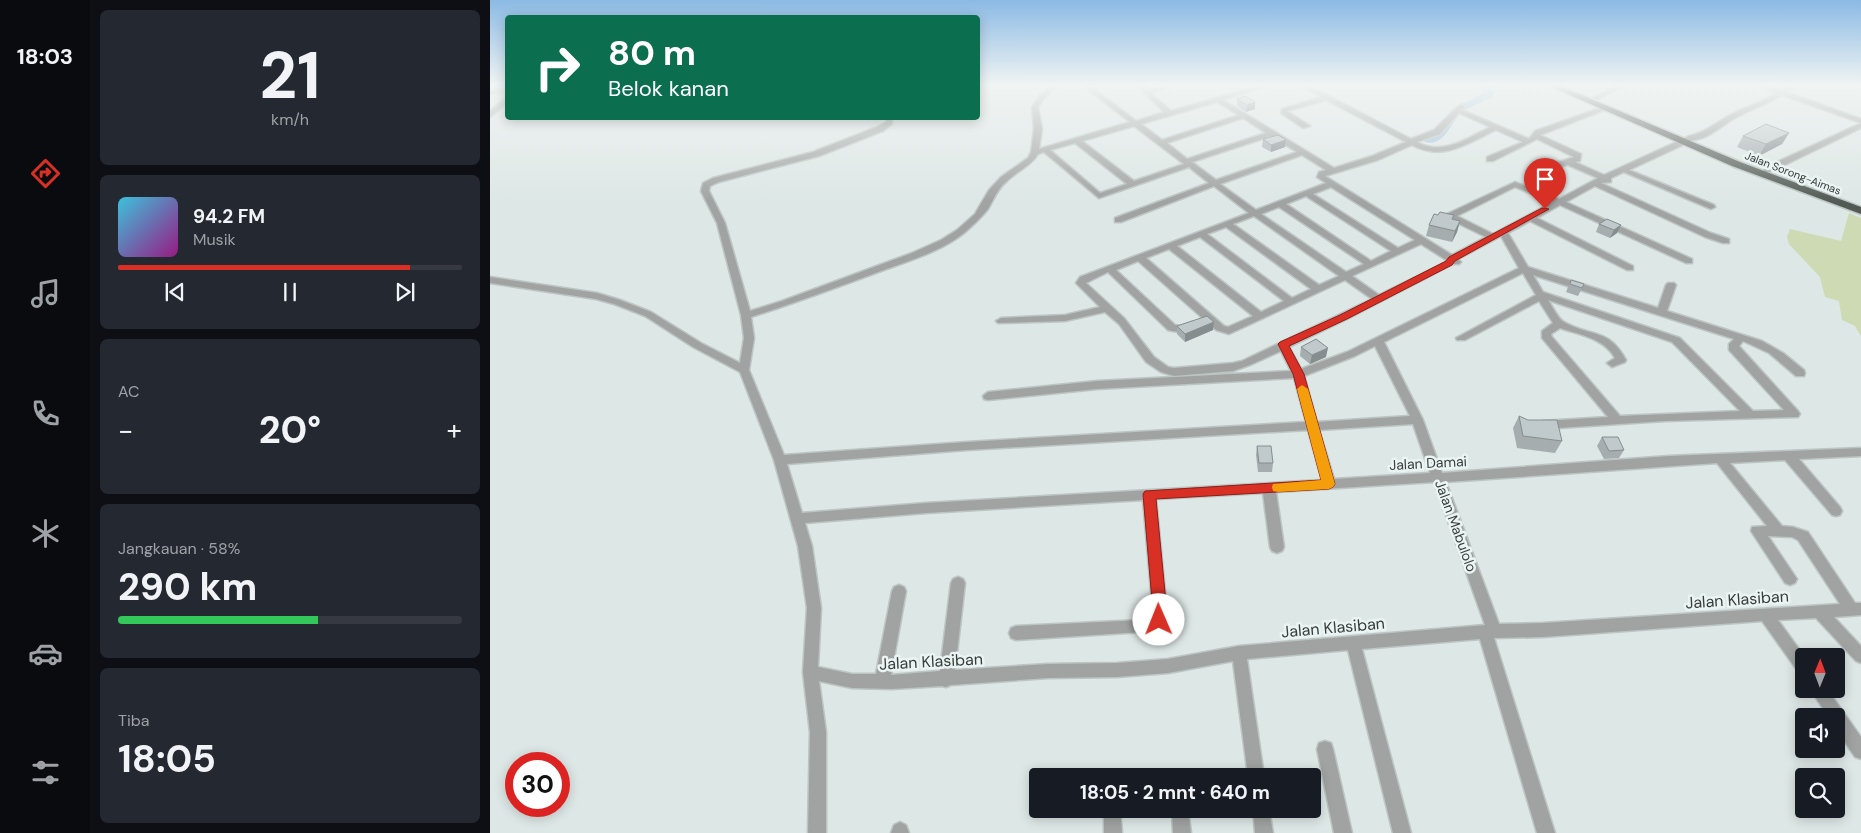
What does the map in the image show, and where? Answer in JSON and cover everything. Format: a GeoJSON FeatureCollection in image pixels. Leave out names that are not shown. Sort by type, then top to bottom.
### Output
{"type":"FeatureCollection","features":[{"type":"Feature","properties":{"kind":"highway","name":"Jalan Sorong-Aimas"},"geometry":{"type":"LineString","coordinates":[[1647,124],[1692,141]]}},
{"type":"Feature","properties":{"kind":"highway","name":"Jalan Sorong-Aimas"},"geometry":{"type":"LineString","coordinates":[[1654,124],[1740,162],[1853,205]]}},
{"type":"Feature","properties":{"kind":"highway","name":"Jalan Sorong-Aimas"},"geometry":{"type":"LineString","coordinates":[[1740,162],[1767,170],[1853,205],[1861,211]]}},
{"type":"Feature","properties":{"kind":"street"},"geometry":{"type":"LineString","coordinates":[[817,833],[818,732],[810,672],[814,608],[806,546],[780,460],[744,370],[749,338],[746,314],[721,223],[705,190],[706,185],[716,180],[796,160],[835,147],[889,124]]}},
{"type":"Feature","properties":{"kind":"street"},"geometry":{"type":"LineString","coordinates":[[1037,124],[1035,142],[1040,150],[1099,196],[1272,133]]}},
{"type":"Feature","properties":{"kind":"street"},"geometry":{"type":"LineString","coordinates":[[746,314],[816,291],[944,242],[971,224],[985,208],[992,192],[998,185],[1040,150],[1132,124]]}},
{"type":"Feature","properties":{"kind":"street"},"geometry":{"type":"LineString","coordinates":[[1136,124],[1255,212],[1379,299]]}},
{"type":"Feature","properties":{"kind":"street"},"geometry":{"type":"LineString","coordinates":[[1163,142],[1219,124]]}},
{"type":"Feature","properties":{"kind":"street"},"geometry":{"type":"LineString","coordinates":[[1257,124],[1333,171]]}},
{"type":"Feature","properties":{"kind":"street"},"geometry":{"type":"LineString","coordinates":[[1302,124],[1306,126]]}},
{"type":"Feature","properties":{"kind":"street"},"geometry":{"type":"LineString","coordinates":[[1374,124],[1423,148],[1443,150],[1496,127]]}},
{"type":"Feature","properties":{"kind":"street"},"geometry":{"type":"LineString","coordinates":[[1444,124],[1436,132],[1411,143],[1375,158],[1320,176],[1452,261]]}},
{"type":"Feature","properties":{"kind":"street"},"geometry":{"type":"LineString","coordinates":[[1490,124],[1578,156],[1577,159],[1561,165],[1551,162]]}},
{"type":"Feature","properties":{"kind":"street"},"geometry":{"type":"LineString","coordinates":[[1490,158],[1533,139],[1538,133],[1562,124]]}},
{"type":"Feature","properties":{"kind":"street"},"geometry":{"type":"LineString","coordinates":[[1602,182],[1628,172],[1692,141],[1721,124]]}},
{"type":"Feature","properties":{"kind":"street"},"geometry":{"type":"LineString","coordinates":[[1767,170],[1861,125]]}},
{"type":"Feature","properties":{"kind":"street"},"geometry":{"type":"LineString","coordinates":[[1076,140],[1132,184]]}},
{"type":"Feature","properties":{"kind":"street"},"geometry":{"type":"LineString","coordinates":[[1167,376],[1174,372],[1233,368],[1246,363],[1344,317],[1602,182],[1692,141]]}},
{"type":"Feature","properties":{"kind":"street"},"geometry":{"type":"LineString","coordinates":[[1118,220],[1260,165],[1303,152]]}},
{"type":"Feature","properties":{"kind":"street"},"geometry":{"type":"LineString","coordinates":[[1568,162],[1602,182],[1708,235],[1726,241]]}},
{"type":"Feature","properties":{"kind":"street"},"geometry":{"type":"LineString","coordinates":[[1628,172],[1710,208]]}},
{"type":"Feature","properties":{"kind":"street"},"geometry":{"type":"LineString","coordinates":[[1167,376],[1121,321],[1081,282],[1083,279],[1331,184]]}},
{"type":"Feature","properties":{"kind":"street"},"geometry":{"type":"LineString","coordinates":[[1492,237],[1450,216],[1515,184],[1562,203],[1689,261]]}},
{"type":"Feature","properties":{"kind":"street"},"geometry":{"type":"LineString","coordinates":[[1306,193],[1397,251]]}},
{"type":"Feature","properties":{"kind":"street"},"geometry":{"type":"LineString","coordinates":[[1279,203],[1370,264]]}},
{"type":"Feature","properties":{"kind":"street"},"geometry":{"type":"LineString","coordinates":[[1532,219],[1630,268]]}},
{"type":"Feature","properties":{"kind":"street"},"geometry":{"type":"LineString","coordinates":[[1226,224],[1318,289]]}},
{"type":"Feature","properties":{"kind":"street"},"geometry":{"type":"LineString","coordinates":[[1200,233],[1290,301]]}},
{"type":"Feature","properties":{"kind":"street"},"geometry":{"type":"LineString","coordinates":[[1452,261],[1492,237],[1504,234]]}},
{"type":"Feature","properties":{"kind":"street"},"geometry":{"type":"LineString","coordinates":[[1504,234],[1559,324],[1605,340],[1612,345],[1621,360],[1612,363]]}},
{"type":"Feature","properties":{"kind":"street"},"geometry":{"type":"LineString","coordinates":[[1140,258],[1220,328],[1229,331],[1422,240]]}},
{"type":"Feature","properties":{"kind":"street"},"geometry":{"type":"LineString","coordinates":[[1170,246],[1259,316]]}},
{"type":"Feature","properties":{"kind":"street"},"geometry":{"type":"LineString","coordinates":[[1110,269],[1172,328],[1182,329],[1209,318]]}},
{"type":"Feature","properties":{"kind":"street"},"geometry":{"type":"LineString","coordinates":[[988,396],[1167,376],[1298,374],[1320,367],[1524,269],[1756,341],[1772,348],[1800,373]]}},
{"type":"Feature","properties":{"kind":"street"},"geometry":{"type":"LineString","coordinates":[[490,280],[597,296],[617,302],[648,314],[697,345],[744,370]]}},
{"type":"Feature","properties":{"kind":"street"},"geometry":{"type":"LineString","coordinates":[[1662,312],[1672,286]]}},
{"type":"Feature","properties":{"kind":"street"},"geometry":{"type":"LineString","coordinates":[[1461,338],[1540,295],[1676,340],[1749,414]]}},
{"type":"Feature","properties":{"kind":"street"},"geometry":{"type":"LineString","coordinates":[[1001,321],[1065,318],[1107,309]]}},
{"type":"Feature","properties":{"kind":"street"},"geometry":{"type":"LineString","coordinates":[[1559,324],[1546,333],[1547,338],[1617,420]]}},
{"type":"Feature","properties":{"kind":"street"},"geometry":{"type":"LineString","coordinates":[[1531,426],[1617,420],[1749,414],[1794,414],[1736,352],[1733,346],[1740,337]]}},
{"type":"Feature","properties":{"kind":"street","name":"Jalan Mabulolo"},"geometry":{"type":"LineString","coordinates":[[1378,340],[1417,420],[1438,476],[1489,631],[1546,833]]}},
{"type":"Feature","properties":{"kind":"street"},"geometry":{"type":"LineString","coordinates":[[1284,344],[1298,374],[1329,484]]}},
{"type":"Feature","properties":{"kind":"street"},"geometry":{"type":"LineString","coordinates":[[780,460],[987,444],[1417,420]]}},
{"type":"Feature","properties":{"kind":"street","name":"Jalan Damai"},"geometry":{"type":"LineString","coordinates":[[798,518],[926,508],[1512,473],[1719,458],[1861,452]]}},
{"type":"Feature","properties":{"kind":"street"},"geometry":{"type":"LineString","coordinates":[[1788,454],[1836,512]]}},
{"type":"Feature","properties":{"kind":"street"},"geometry":{"type":"LineString","coordinates":[[1719,458],[1779,531]]}},
{"type":"Feature","properties":{"kind":"street"},"geometry":{"type":"LineString","coordinates":[[1270,488],[1277,547]]}},
{"type":"Feature","properties":{"kind":"street"},"geometry":{"type":"LineString","coordinates":[[1016,634],[1142,626],[1156,623],[1159,620],[1156,494]]}},
{"type":"Feature","properties":{"kind":"street"},"geometry":{"type":"LineString","coordinates":[[1790,579],[1757,531],[1793,532],[1803,536],[1856,609]]}},
{"type":"Feature","properties":{"kind":"street"},"geometry":{"type":"LineString","coordinates":[[946,680],[958,583]]}},
{"type":"Feature","properties":{"kind":"street"},"geometry":{"type":"LineString","coordinates":[[882,682],[899,591]]}},
{"type":"Feature","properties":{"kind":"street","name":"Jalan Klasiban"},"geometry":{"type":"LineString","coordinates":[[810,672],[852,681],[882,682],[946,680],[1048,671],[1117,670],[1168,666],[1240,652],[1489,631],[1543,630],[1856,609]]}},
{"type":"Feature","properties":{"kind":"street"},"geometry":{"type":"LineString","coordinates":[[1819,611],[1861,656]]}},
{"type":"Feature","properties":{"kind":"street"},"geometry":{"type":"LineString","coordinates":[[1766,614],[1795,655]]}},
{"type":"Feature","properties":{"kind":"street"},"geometry":{"type":"LineString","coordinates":[[1353,643],[1402,833]]}},
{"type":"Feature","properties":{"kind":"street"},"geometry":{"type":"LineString","coordinates":[[1240,652],[1255,768]]}},
{"type":"Feature","properties":{"kind":"street"},"geometry":{"type":"LineString","coordinates":[[1824,698],[1861,751]]}},
{"type":"Feature","properties":{"kind":"street"},"geometry":{"type":"LineString","coordinates":[[1325,749],[1343,833]]}},
{"type":"Feature","properties":{"kind":"street"},"geometry":{"type":"LineString","coordinates":[[1112,818],[1113,833]]}},
{"type":"Feature","properties":{"kind":"street"},"geometry":{"type":"LineString","coordinates":[[1181,818],[1182,833]]}},
{"type":"Feature","properties":{"kind":"street"},"geometry":{"type":"LineString","coordinates":[[1262,818],[1264,833]]}},
{"type":"Feature","properties":{"kind":"green space"},"geometry":{"type":"Polygon","coordinates":[[[1849,213],[1861,218],[1861,336],[1855,326],[1842,320],[1839,301],[1825,297],[1820,277],[1789,244],[1787,237],[1790,229],[1841,241],[1849,213]]]}},
{"type":"Feature","properties":{"kind":"building"},"geometry":{"type":"Polygon","coordinates":[[[1766,124],[1789,133],[1766,144],[1743,136],[1766,124]]]}},
{"type":"Feature","properties":{"kind":"building"},"geometry":{"type":"Polygon","coordinates":[[[1278,135],[1286,140],[1271,145],[1263,139],[1278,135]]]}},
{"type":"Feature","properties":{"kind":"building"},"geometry":{"type":"Polygon","coordinates":[[[1440,212],[1454,215],[1452,219],[1460,221],[1455,231],[1429,225],[1434,214],[1438,215],[1440,212]]]}},
{"type":"Feature","properties":{"kind":"building"},"geometry":{"type":"Polygon","coordinates":[[[1607,219],[1621,225],[1614,230],[1599,224],[1607,219]]]}},
{"type":"Feature","properties":{"kind":"building"},"geometry":{"type":"Polygon","coordinates":[[[1571,280],[1584,284],[1582,288],[1570,284],[1571,280]]]}},
{"type":"Feature","properties":{"kind":"building"},"geometry":{"type":"Polygon","coordinates":[[[1207,316],[1214,322],[1185,334],[1177,326],[1207,316]]]}},
{"type":"Feature","properties":{"kind":"building"},"geometry":{"type":"Polygon","coordinates":[[[1316,339],[1328,348],[1312,355],[1301,347],[1316,339]]]}},
{"type":"Feature","properties":{"kind":"building"},"geometry":{"type":"Polygon","coordinates":[[[1519,416],[1528,420],[1557,420],[1562,441],[1523,436],[1519,416]]]}},
{"type":"Feature","properties":{"kind":"building"},"geometry":{"type":"Polygon","coordinates":[[[1602,437],[1618,437],[1624,450],[1609,451],[1602,437]]]}},
{"type":"Feature","properties":{"kind":"building"},"geometry":{"type":"Polygon","coordinates":[[[1257,446],[1271,446],[1273,463],[1259,463],[1257,446]]]}},
{"type":"Feature","properties":{"kind":"waterway"},"geometry":{"type":"LineString","coordinates":[[1429,140],[1440,135],[1448,124]]}},
{"type":"Feature","properties":{"kind":"slow traffic"},"geometry":{"type":"LineString","coordinates":[[1278,487],[1329,484],[1302,389]]}},
{"type":"Feature","properties":{"kind":"route"},"geometry":{"type":"LineString","coordinates":[[1159,620],[1160,613],[1149,494],[1329,484],[1298,374],[1284,344],[1344,317],[1449,263],[1452,259],[1545,209]]}}]}
